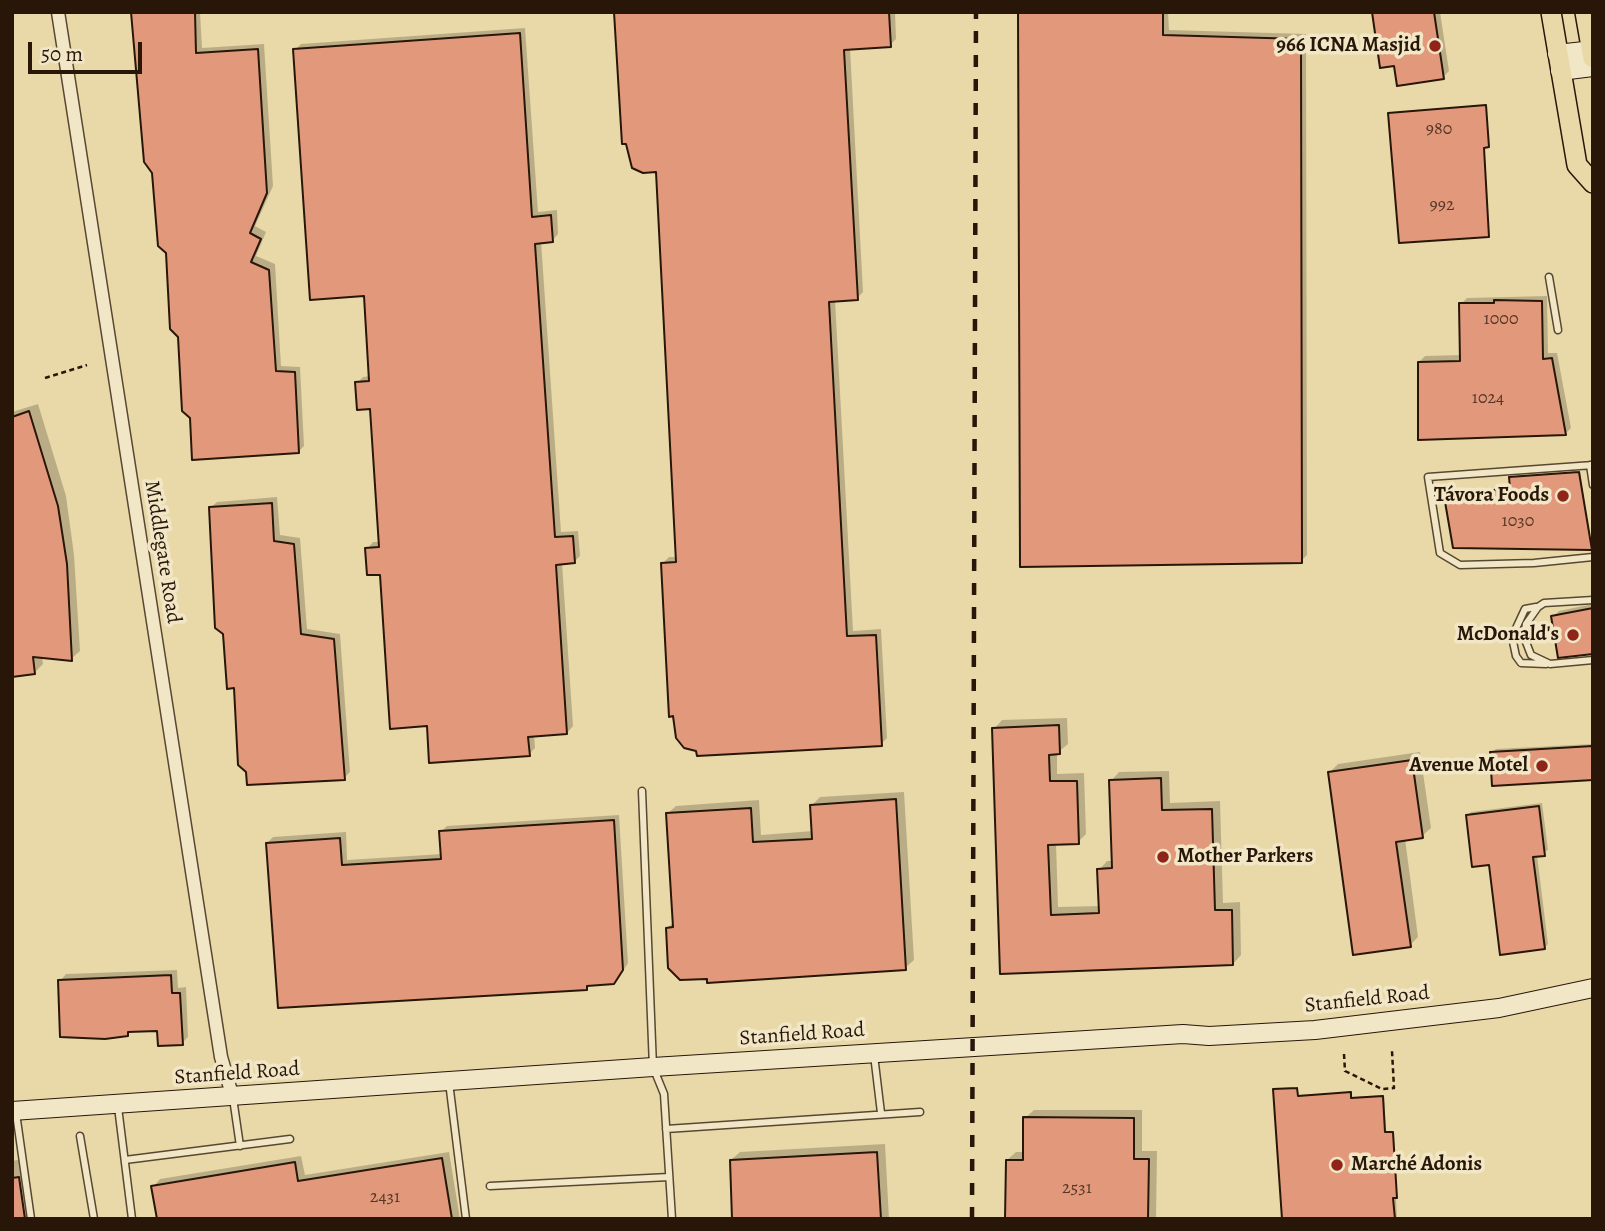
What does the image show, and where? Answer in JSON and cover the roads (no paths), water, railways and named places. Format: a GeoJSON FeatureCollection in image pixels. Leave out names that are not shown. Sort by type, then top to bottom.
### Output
{"type":"FeatureCollection","features":[{"type":"Feature","properties":{"kind":"main road"},"geometry":{"type":"LineString","coordinates":[[1550,12],[1577,166],[1593,183]]}},
{"type":"Feature","properties":{"kind":"main road"},"geometry":{"type":"LineString","coordinates":[[1585,12],[1592,57]]}},
{"type":"Feature","properties":{"kind":"street","name":"Middlegate Road"},"geometry":{"type":"LineString","coordinates":[[58,12],[221,1057],[233,1098]]}},
{"type":"Feature","properties":{"kind":"street"},"geometry":{"type":"LineString","coordinates":[[1559,63],[1592,57]]}},
{"type":"Feature","properties":{"kind":"street","name":"Stanfield Road"},"geometry":{"type":"LineString","coordinates":[[14,1111],[874,1053],[1327,1028],[1499,1007],[1593,988]]}},
{"type":"Feature","properties":{"kind":"lane"},"geometry":{"type":"LineString","coordinates":[[1549,277],[1558,330]]}},
{"type":"Feature","properties":{"kind":"lane"},"geometry":{"type":"LineString","coordinates":[[1593,485],[1591,465],[1428,477],[1440,553],[1460,565],[1534,563],[1593,557]]}},
{"type":"Feature","properties":{"kind":"lane"},"geometry":{"type":"LineString","coordinates":[[1550,664],[1531,655],[1524,637],[1526,624],[1544,603],[1593,600]]}},
{"type":"Feature","properties":{"kind":"lane"},"geometry":{"type":"LineString","coordinates":[[1538,607],[1525,609],[1512,637],[1516,656],[1521,663],[1550,664],[1593,660]]}},
{"type":"Feature","properties":{"kind":"lane"},"geometry":{"type":"LineString","coordinates":[[642,791],[653,1067],[664,1094],[672,1219]]}},
{"type":"Feature","properties":{"kind":"lane"},"geometry":{"type":"LineString","coordinates":[[874,1053],[881,1113]]}},
{"type":"Feature","properties":{"kind":"lane"},"geometry":{"type":"LineString","coordinates":[[450,1082],[466,1219]]}},
{"type":"Feature","properties":{"kind":"lane"},"geometry":{"type":"LineString","coordinates":[[233,1098],[240,1146]]}},
{"type":"Feature","properties":{"kind":"lane"},"geometry":{"type":"LineString","coordinates":[[118,1105],[132,1219]]}},
{"type":"Feature","properties":{"kind":"lane"},"geometry":{"type":"LineString","coordinates":[[14,1111],[32,1219]]}},
{"type":"Feature","properties":{"kind":"lane"},"geometry":{"type":"LineString","coordinates":[[666,1129],[920,1112]]}},
{"type":"Feature","properties":{"kind":"lane"},"geometry":{"type":"LineString","coordinates":[[80,1136],[94,1219]]}},
{"type":"Feature","properties":{"kind":"lane"},"geometry":{"type":"LineString","coordinates":[[125,1160],[290,1139]]}},
{"type":"Feature","properties":{"kind":"lane"},"geometry":{"type":"LineString","coordinates":[[490,1186],[669,1177]]}},
{"type":"Feature","properties":{"kind":"railway"},"geometry":{"type":"LineString","coordinates":[[972,1219],[976,12]]}},
{"type":"Feature","properties":{"kind":"place","name":"966 ICNA Masjid"},"geometry":{"type":"Point","coordinates":[1435,46]}},
{"type":"Feature","properties":{"kind":"place","name":"Távora Foods"},"geometry":{"type":"Point","coordinates":[1563,496]}},
{"type":"Feature","properties":{"kind":"place","name":"McDonald's"},"geometry":{"type":"Point","coordinates":[1573,635]}},
{"type":"Feature","properties":{"kind":"place","name":"Avenue Motel"},"geometry":{"type":"Point","coordinates":[1542,766]}},
{"type":"Feature","properties":{"kind":"place","name":"Mother Parkers"},"geometry":{"type":"Point","coordinates":[1163,857]}},
{"type":"Feature","properties":{"kind":"place","name":"Marché Adonis"},"geometry":{"type":"Point","coordinates":[1337,1165]}}]}
